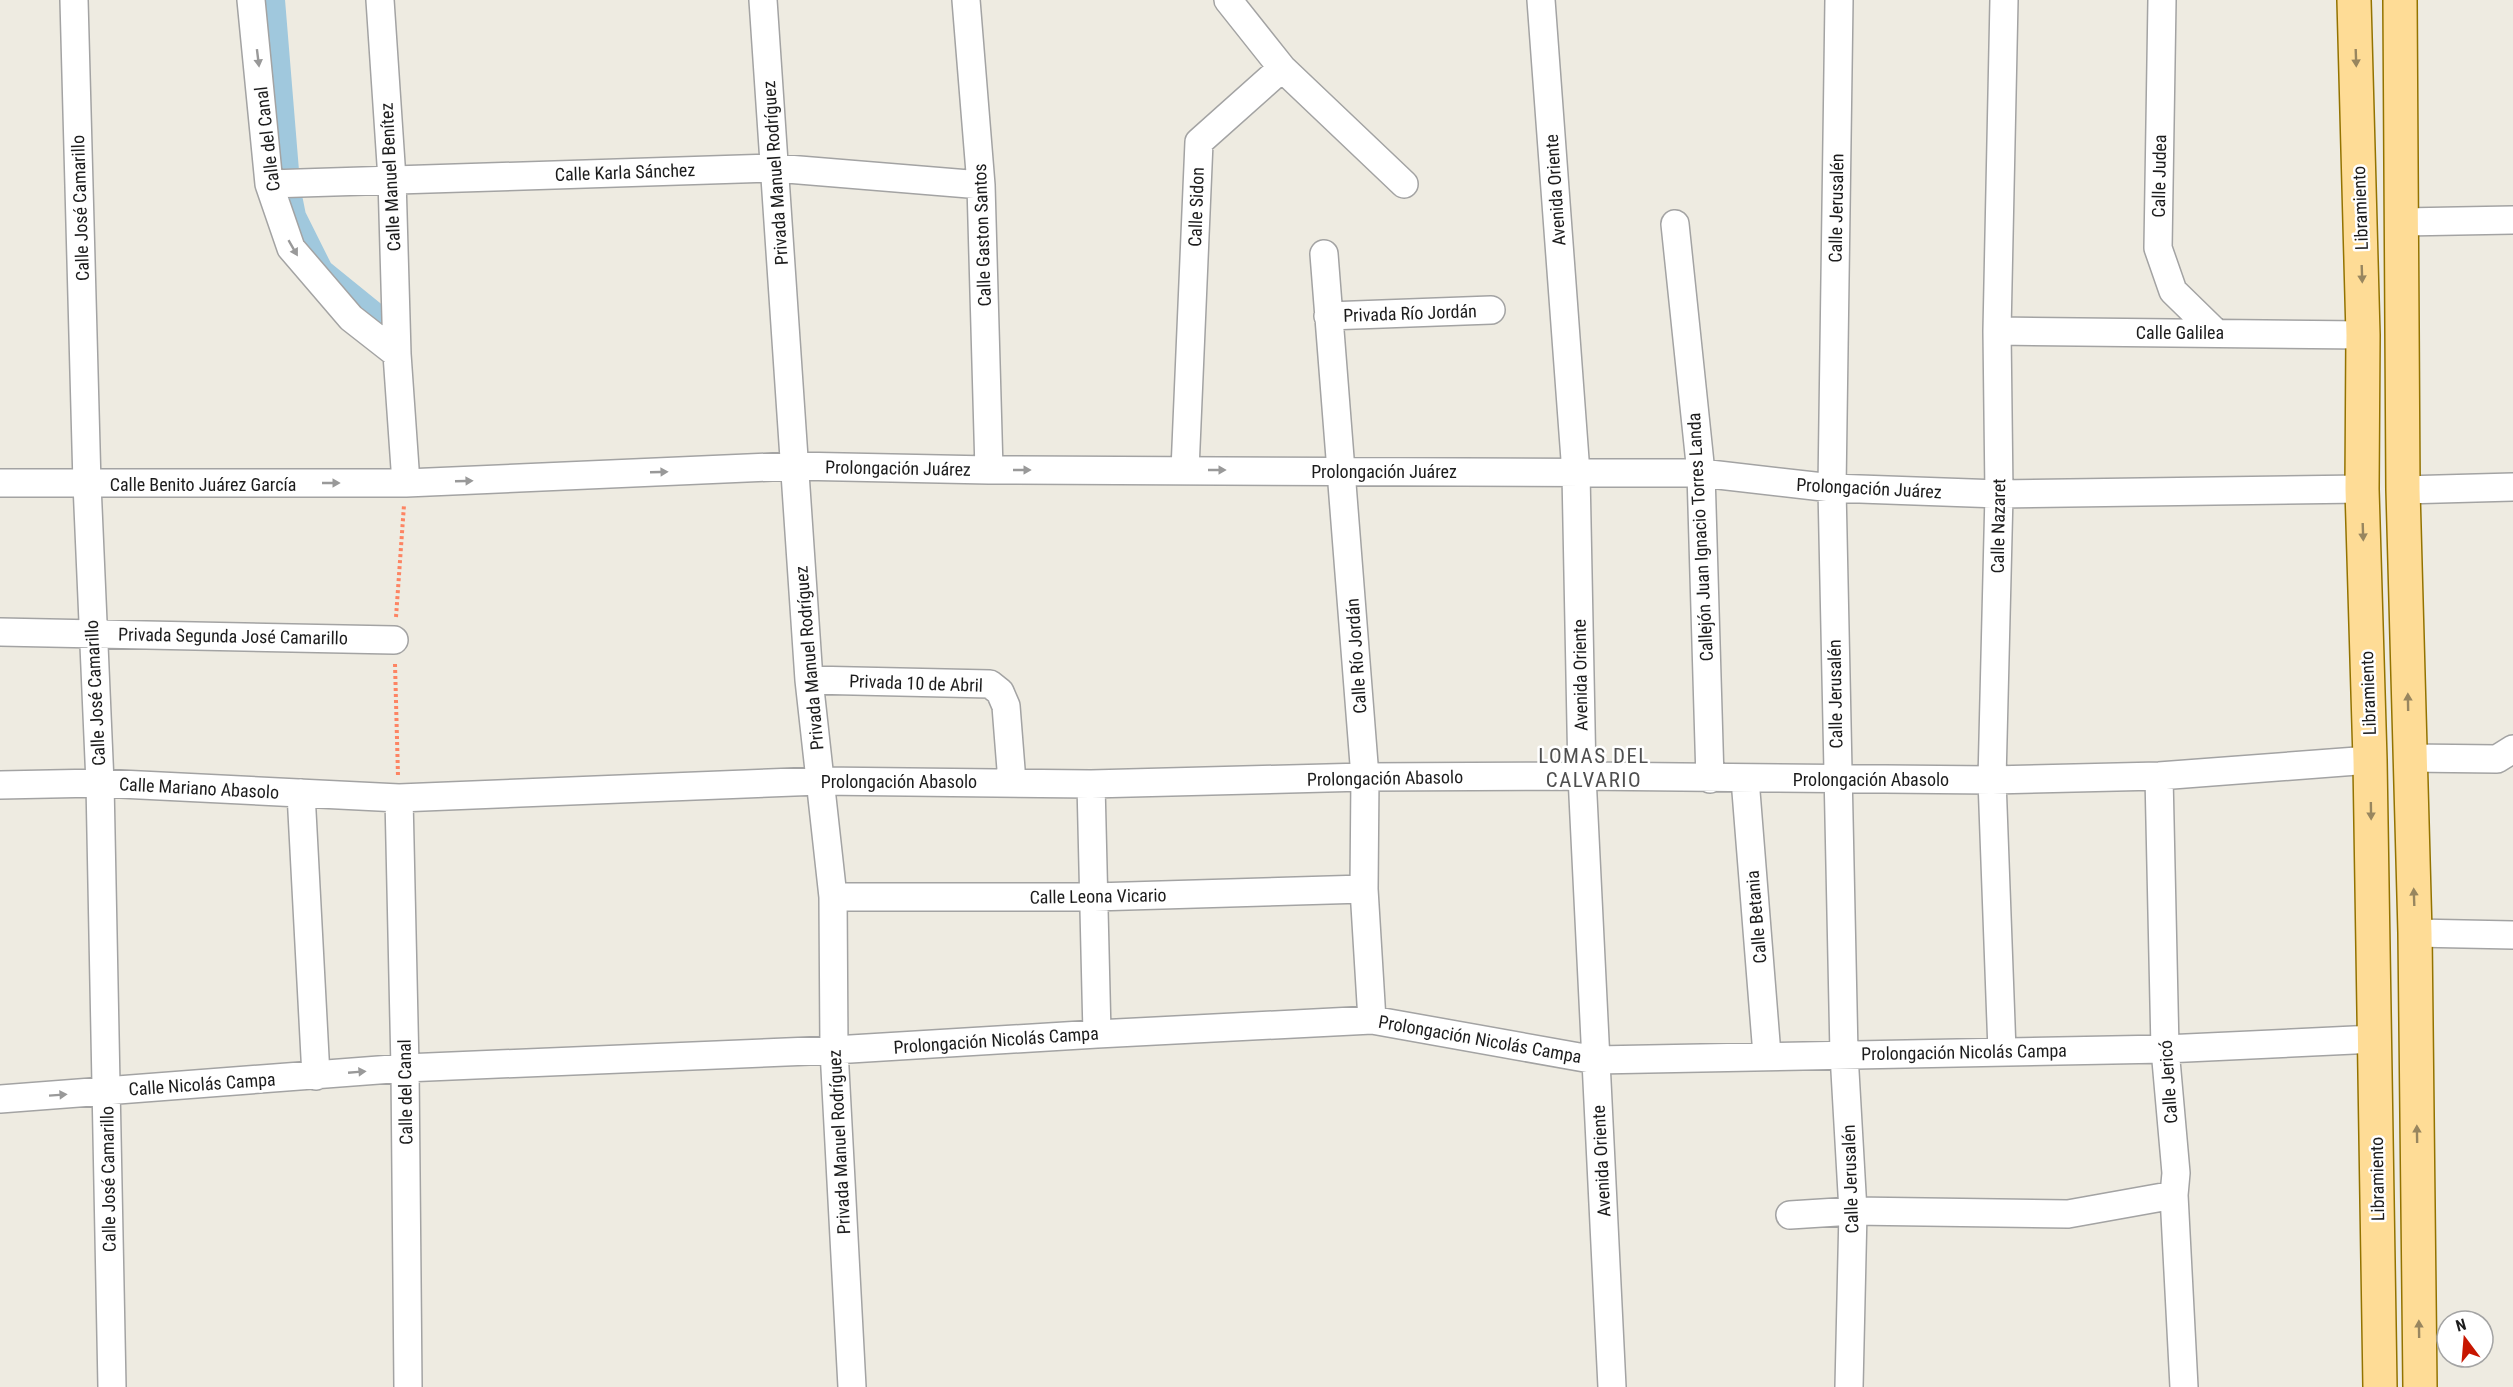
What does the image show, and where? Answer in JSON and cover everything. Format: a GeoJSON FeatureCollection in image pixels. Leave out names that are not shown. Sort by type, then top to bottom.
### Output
{"type":"FeatureCollection","features":[{"type":"Feature","properties":{"kind":"main road","name":"Libramiento"},"geometry":{"type":"LineString","coordinates":[[2354,0],[2363,335],[2362,489],[2370,760],[2380,1387]]}},
{"type":"Feature","properties":{"kind":"main road"},"geometry":{"type":"LineString","coordinates":[[2400,0],[2403,490],[2415,933],[2420,1387]]}},
{"type":"Feature","properties":{"kind":"street","name":"Calle José Camarillo"},"geometry":{"type":"LineString","coordinates":[[74,0],[87,484],[100,783],[112,1387]]}},
{"type":"Feature","properties":{"kind":"street","name":"Calle del Canal"},"geometry":{"type":"LineString","coordinates":[[251,0],[269,184],[291,248],[351,318],[397,354]]}},
{"type":"Feature","properties":{"kind":"street","name":"Calle Manuel Benítez"},"geometry":{"type":"LineString","coordinates":[[380,0],[392,179],[397,354]]}},
{"type":"Feature","properties":{"kind":"street","name":"Privada Manuel Rodríguez"},"geometry":{"type":"LineString","coordinates":[[763,0],[809,680],[832,897],[834,1050],[852,1387]]}},
{"type":"Feature","properties":{"kind":"street","name":"Calle Gaston Santos"},"geometry":{"type":"LineString","coordinates":[[966,0],[981,185],[989,470]]}},
{"type":"Feature","properties":{"kind":"street"},"geometry":{"type":"LineString","coordinates":[[1228,0],[1282,68],[1404,184]]}},
{"type":"Feature","properties":{"kind":"street","name":"Avenida Oriente"},"geometry":{"type":"LineString","coordinates":[[1541,0],[1576,473],[1582,776],[1612,1387]]}},
{"type":"Feature","properties":{"kind":"street","name":"Calle Jerusalén"},"geometry":{"type":"LineString","coordinates":[[1839,0],[1832,488],[1836,778],[1844,1054],[1853,1211],[1849,1387]]}},
{"type":"Feature","properties":{"kind":"street","name":"Calle Nazaret"},"geometry":{"type":"LineString","coordinates":[[2002,1051],[1992,780],[1999,494],[1997,331],[2004,0]]}},
{"type":"Feature","properties":{"kind":"street","name":"Calle Judea"},"geometry":{"type":"LineString","coordinates":[[2162,0],[2157,248],[2173,291],[2215,332]]}},
{"type":"Feature","properties":{"kind":"street","name":"Calle Sidon"},"geometry":{"type":"LineString","coordinates":[[1185,470],[1199,142],[1282,68]]}},
{"type":"Feature","properties":{"kind":"street","name":"Calle Karla Sánchez"},"geometry":{"type":"LineString","coordinates":[[269,184],[775,168],[981,185]]}},
{"type":"Feature","properties":{"kind":"street"},"geometry":{"type":"LineString","coordinates":[[2403,222],[2513,220]]}},
{"type":"Feature","properties":{"kind":"street","name":"Callejón Juan Ignacio Torres Landa"},"geometry":{"type":"LineString","coordinates":[[1675,224],[1701,473],[1710,779]]}},
{"type":"Feature","properties":{"kind":"street","name":"Privada Río Jordán"},"geometry":{"type":"LineString","coordinates":[[1324,254],[1342,471]]}},
{"type":"Feature","properties":{"kind":"street","name":"Privada Río Jordán"},"geometry":{"type":"LineString","coordinates":[[1328,316],[1491,310]]}},
{"type":"Feature","properties":{"kind":"street","name":"Calle Galilea"},"geometry":{"type":"LineString","coordinates":[[1997,331],[2363,335]]}},
{"type":"Feature","properties":{"kind":"street"},"geometry":{"type":"LineString","coordinates":[[397,354],[406,483]]}},
{"type":"Feature","properties":{"kind":"street","name":"Prolongación Juárez"},"geometry":{"type":"LineString","coordinates":[[406,483],[794,466],[989,470],[1701,473],[1832,488],[1999,494],[2362,489]]}},
{"type":"Feature","properties":{"kind":"street","name":"Calle Río Jordán"},"geometry":{"type":"LineString","coordinates":[[1342,471],[1365,777],[1364,889],[1372,1020]]}},
{"type":"Feature","properties":{"kind":"street","name":"Calle Benito Juárez García"},"geometry":{"type":"LineString","coordinates":[[0,483],[406,483]]}},
{"type":"Feature","properties":{"kind":"street"},"geometry":{"type":"LineString","coordinates":[[2403,490],[2513,488]]}},
{"type":"Feature","properties":{"kind":"street","name":"Privada Segunda José Camarillo"},"geometry":{"type":"LineString","coordinates":[[0,632],[394,640]]}},
{"type":"Feature","properties":{"kind":"street","name":"Privada 10 de Abril"},"geometry":{"type":"LineString","coordinates":[[809,680],[990,684],[1000,692],[1006,706],[1012,782]]}},
{"type":"Feature","properties":{"kind":"street"},"geometry":{"type":"LineString","coordinates":[[2409,758],[2508,756]]}},
{"type":"Feature","properties":{"kind":"street","name":"Prolongación Abasolo"},"geometry":{"type":"LineString","coordinates":[[399,798],[820,781],[1091,783],[1365,777],[1582,776],[1992,780],[2159,776],[2370,760]]}},
{"type":"Feature","properties":{"kind":"street","name":"Calle Jericó"},"geometry":{"type":"LineString","coordinates":[[2159,776],[2165,1049],[2176,1173],[2174,1195],[2184,1387]]}},
{"type":"Feature","properties":{"kind":"street","name":"Calle Betania"},"geometry":{"type":"LineString","coordinates":[[1745,778],[1767,1055]]}},
{"type":"Feature","properties":{"kind":"street","name":"Calle Mariano Abasolo"},"geometry":{"type":"LineString","coordinates":[[0,784],[100,783],[399,798]]}},
{"type":"Feature","properties":{"kind":"street"},"geometry":{"type":"LineString","coordinates":[[1091,783],[1097,1034]]}},
{"type":"Feature","properties":{"kind":"street"},"geometry":{"type":"LineString","coordinates":[[301,793],[316,1076]]}},
{"type":"Feature","properties":{"kind":"street","name":"Calle del Canal"},"geometry":{"type":"LineString","coordinates":[[399,798],[405,1068],[408,1387]]}},
{"type":"Feature","properties":{"kind":"street","name":"Calle Leona Vicario"},"geometry":{"type":"LineString","coordinates":[[832,897],[1094,897],[1364,889]]}},
{"type":"Feature","properties":{"kind":"street"},"geometry":{"type":"LineString","coordinates":[[2415,933],[2513,935]]}},
{"type":"Feature","properties":{"kind":"street","name":"Prolongación Nicolás Campa"},"geometry":{"type":"LineString","coordinates":[[405,1068],[834,1050],[1372,1020],[1596,1060],[2165,1049],[2375,1040]]}},
{"type":"Feature","properties":{"kind":"street","name":"Calle Nicolás Campa"},"geometry":{"type":"LineString","coordinates":[[0,1099],[405,1068]]}},
{"type":"Feature","properties":{"kind":"street"},"geometry":{"type":"LineString","coordinates":[[1790,1215],[1853,1211],[2068,1214],[2174,1195]]}},
{"type":"Feature","properties":{"kind":"waterway"},"geometry":{"type":"LineString","coordinates":[[274,0],[288,171]]}},
{"type":"Feature","properties":{"kind":"waterway"},"geometry":{"type":"LineString","coordinates":[[292,201],[295,216],[322,270],[375,313]]}},
{"type":"Feature","properties":{"kind":"district","name":"LOMAS DEL CALVARIO"},"geometry":{"type":"Point","coordinates":[1594,768]}}]}
